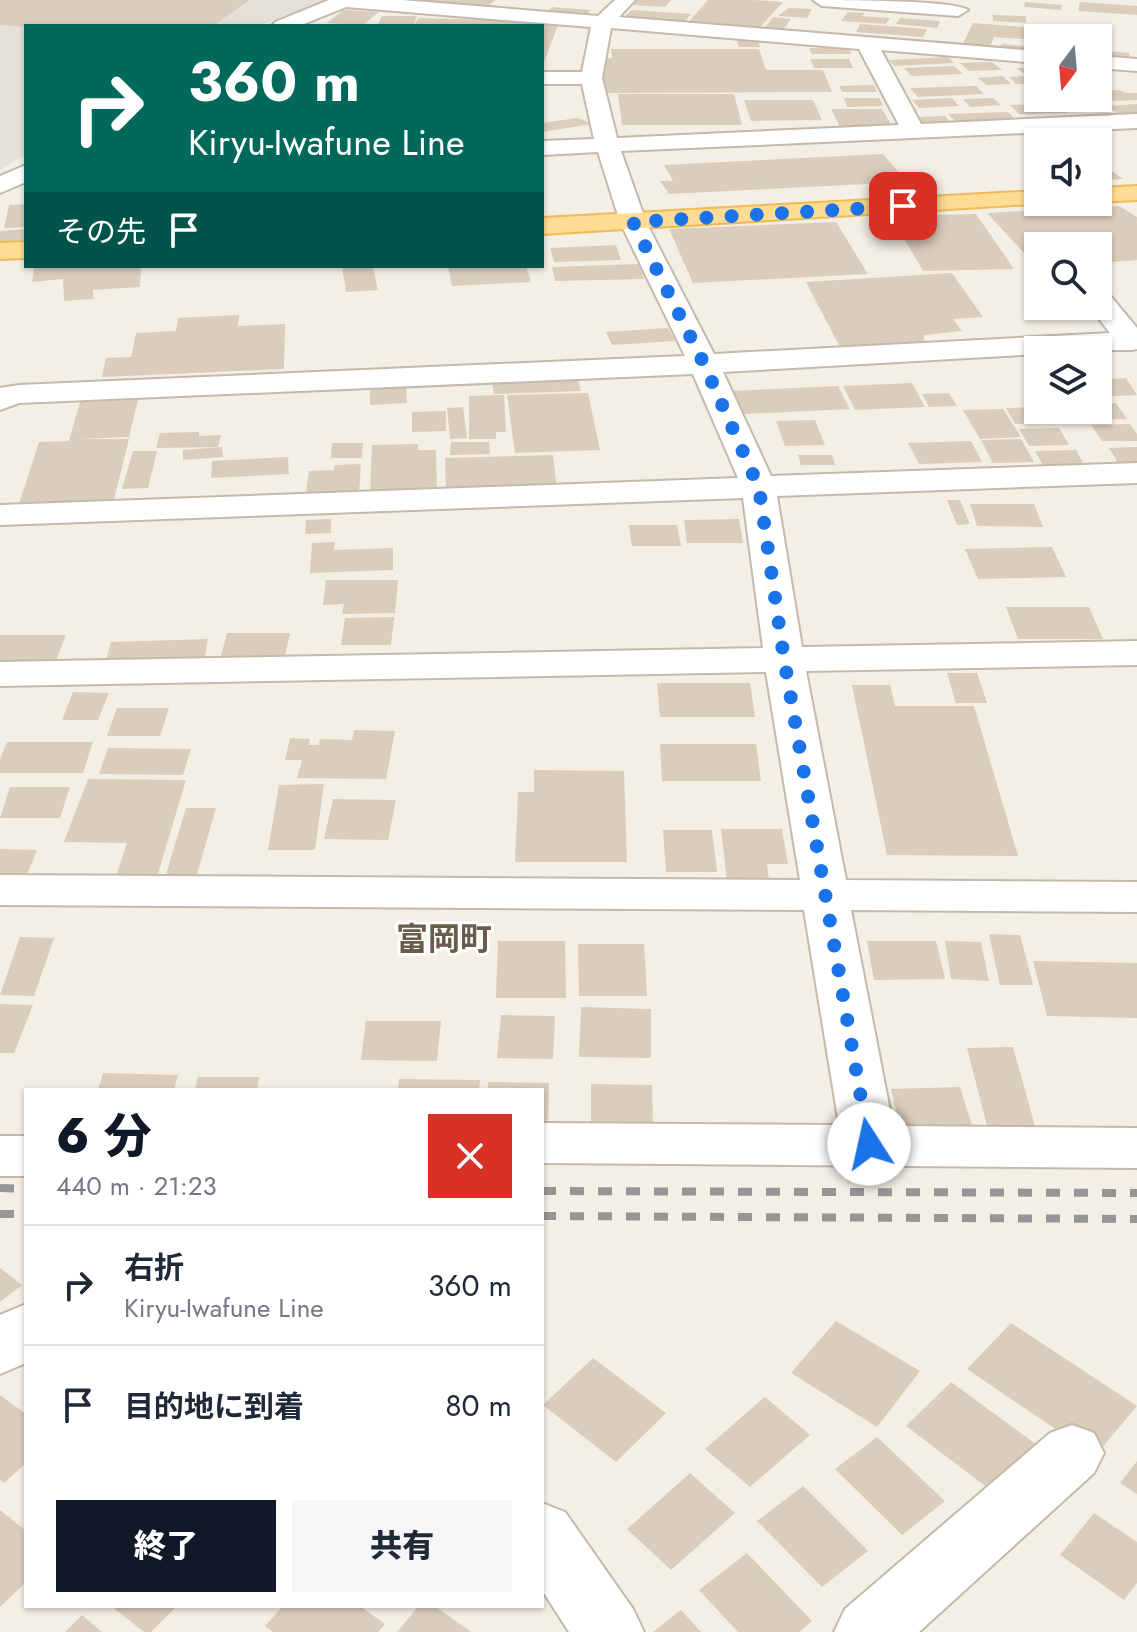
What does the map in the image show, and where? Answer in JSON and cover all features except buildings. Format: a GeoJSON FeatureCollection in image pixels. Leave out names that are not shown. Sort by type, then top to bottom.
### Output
{"type":"FeatureCollection","features":[{"type":"Feature","properties":{"kind":"main road"},"geometry":{"type":"LineString","coordinates":[[1112,194],[1137,193]]}},
{"type":"Feature","properties":{"kind":"main road"},"geometry":{"type":"LineString","coordinates":[[544,226],[1024,199]]}},
{"type":"Feature","properties":{"kind":"main road"},"geometry":{"type":"LineString","coordinates":[[0,251],[24,250]]}},
{"type":"Feature","properties":{"kind":"street"},"geometry":{"type":"LineString","coordinates":[[287,24],[345,0],[1024,56]]}},
{"type":"Feature","properties":{"kind":"street"},"geometry":{"type":"LineString","coordinates":[[626,0],[602,23],[591,78],[607,145],[633,222],[704,364],[759,488],[784,659],[869,1144]]}},
{"type":"Feature","properties":{"kind":"street"},"geometry":{"type":"LineString","coordinates":[[822,0],[961,5],[938,49]]}},
{"type":"Feature","properties":{"kind":"street"},"geometry":{"type":"LineString","coordinates":[[867,44],[913,130]]}},
{"type":"Feature","properties":{"kind":"street"},"geometry":{"type":"LineString","coordinates":[[1112,63],[1137,65]]}},
{"type":"Feature","properties":{"kind":"street"},"geometry":{"type":"LineString","coordinates":[[544,78],[591,78]]}},
{"type":"Feature","properties":{"kind":"street"},"geometry":{"type":"LineString","coordinates":[[544,148],[1137,121]]}},
{"type":"Feature","properties":{"kind":"street"},"geometry":{"type":"LineString","coordinates":[[0,186],[24,173]]}},
{"type":"Feature","properties":{"kind":"street"},"geometry":{"type":"LineString","coordinates":[[1112,315],[1134,340]]}},
{"type":"Feature","properties":{"kind":"street"},"geometry":{"type":"LineString","coordinates":[[2,397],[1134,340]]}},
{"type":"Feature","properties":{"kind":"street"},"geometry":{"type":"LineString","coordinates":[[0,515],[1137,473]]}},
{"type":"Feature","properties":{"kind":"street"},"geometry":{"type":"LineString","coordinates":[[0,674],[1137,653]]}},
{"type":"Feature","properties":{"kind":"street"},"geometry":{"type":"LineString","coordinates":[[0,890],[1137,897]]}},
{"type":"Feature","properties":{"kind":"street"},"geometry":{"type":"LineString","coordinates":[[544,1143],[1137,1148]]}},
{"type":"Feature","properties":{"kind":"street"},"geometry":{"type":"LineString","coordinates":[[0,1156],[24,1156]]}},
{"type":"Feature","properties":{"kind":"street"},"geometry":{"type":"LineString","coordinates":[[0,1349],[24,1330]]}},
{"type":"Feature","properties":{"kind":"street"},"geometry":{"type":"LineString","coordinates":[[869,1632],[1072,1453]]}},
{"type":"Feature","properties":{"kind":"street"},"geometry":{"type":"LineString","coordinates":[[544,1536],[609,1632]]}},
{"type":"Feature","properties":{"kind":"shaded area"},"geometry":{"type":"Polygon","coordinates":[[[0,0],[327,0],[263,24],[24,24],[24,155],[0,170],[0,0]]]}},
{"type":"Feature","properties":{"kind":"railway"},"geometry":{"type":"LineString","coordinates":[[0,1188],[24,1189]]}},
{"type":"Feature","properties":{"kind":"railway"},"geometry":{"type":"LineString","coordinates":[[544,1191],[1137,1193]]}},
{"type":"Feature","properties":{"kind":"railway"},"geometry":{"type":"LineString","coordinates":[[0,1214],[24,1214]]}},
{"type":"Feature","properties":{"kind":"railway"},"geometry":{"type":"LineString","coordinates":[[544,1216],[1137,1219]]}},
{"type":"Feature","properties":{"kind":"district","name":"富岡町"},"geometry":{"type":"Point","coordinates":[444,939]}},
{"type":"Feature","properties":{"kind":"route"},"geometry":{"type":"LineString","coordinates":[[869,1144],[784,659],[759,488],[704,364],[633,222],[903,206]]}}]}
